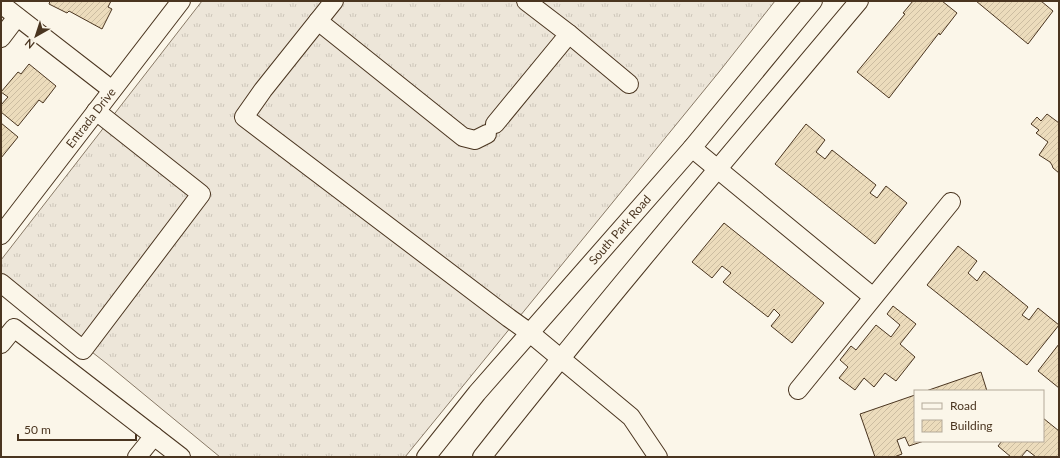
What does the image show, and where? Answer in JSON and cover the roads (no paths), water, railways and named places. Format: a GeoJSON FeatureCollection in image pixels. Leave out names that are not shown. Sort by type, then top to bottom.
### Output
{"type":"FeatureCollection","features":[{"type":"Feature","properties":{"kind":"street","name":"Entrada Drive"},"geometry":{"type":"LineString","coordinates":[[1,235],[181,1]]}},
{"type":"Feature","properties":{"kind":"street"},"geometry":{"type":"LineString","coordinates":[[334,1],[263,90],[244,117],[561,358],[631,417],[658,457]]}},
{"type":"Feature","properties":{"kind":"street"},"geometry":{"type":"LineString","coordinates":[[526,1],[569,34],[629,84]]}},
{"type":"Feature","properties":{"kind":"street","name":"South Park Road"},"geometry":{"type":"LineString","coordinates":[[434,454],[477,393],[692,148],[813,1]]}},
{"type":"Feature","properties":{"kind":"street"},"geometry":{"type":"LineString","coordinates":[[482,457],[561,358],[859,1]]}},
{"type":"Feature","properties":{"kind":"street"},"geometry":{"type":"LineString","coordinates":[[1,4],[112,90]]}},
{"type":"Feature","properties":{"kind":"street"},"geometry":{"type":"LineString","coordinates":[[1,38],[17,17]]}},
{"type":"Feature","properties":{"kind":"street"},"geometry":{"type":"LineString","coordinates":[[318,21],[463,137],[475,140],[491,129],[569,34]]}},
{"type":"Feature","properties":{"kind":"street"},"geometry":{"type":"LineString","coordinates":[[1,283],[83,350],[201,194],[96,111]]}},
{"type":"Feature","properties":{"kind":"street"},"geometry":{"type":"LineString","coordinates":[[692,148],[874,297]]}},
{"type":"Feature","properties":{"kind":"street"},"geometry":{"type":"LineString","coordinates":[[798,390],[951,202]]}},
{"type":"Feature","properties":{"kind":"street"},"geometry":{"type":"LineString","coordinates":[[29,340],[45,320]]}},
{"type":"Feature","properties":{"kind":"street"},"geometry":{"type":"LineString","coordinates":[[1,344],[14,328],[181,457]]}},
{"type":"Feature","properties":{"kind":"street"},"geometry":{"type":"LineString","coordinates":[[137,457],[154,436]]}}]}
